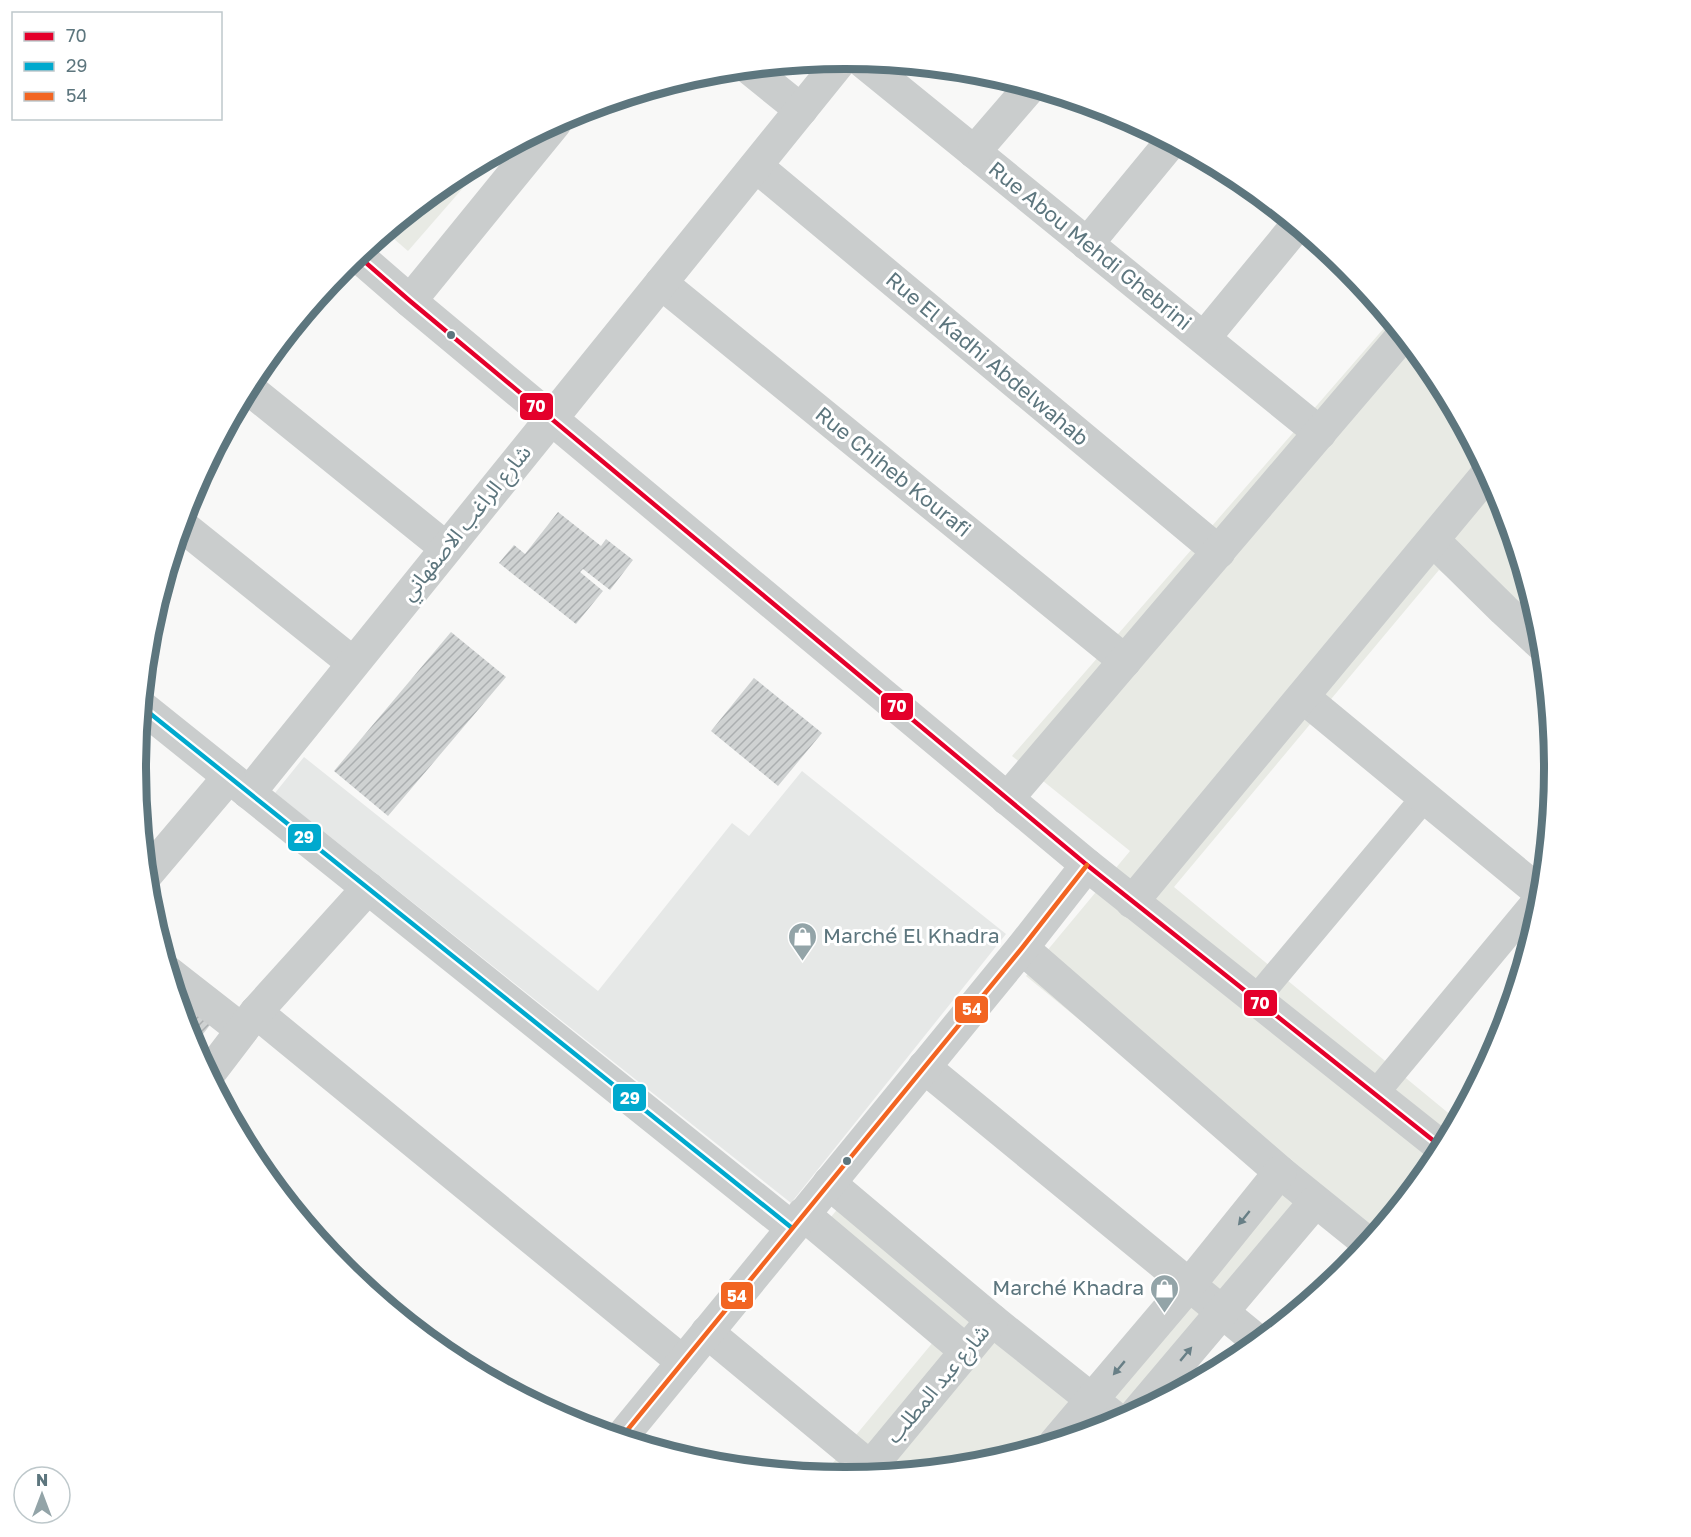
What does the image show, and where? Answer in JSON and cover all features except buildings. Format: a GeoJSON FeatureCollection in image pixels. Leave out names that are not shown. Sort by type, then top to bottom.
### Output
{"type":"FeatureCollection","features":[{"type":"Feature","properties":{"kind":"street","name":"شارع الراغب الاصفهاني"},"geometry":{"type":"LineString","coordinates":[[153,868],[239,785],[354,663],[834,69]]}},
{"type":"Feature","properties":{"kind":"street","name":"Rue Abou Mehdi Ghebrini"},"geometry":{"type":"LineString","coordinates":[[873,70],[1320,433]]}},
{"type":"Feature","properties":{"kind":"street"},"geometry":{"type":"LineString","coordinates":[[757,75],[801,110]]}},
{"type":"Feature","properties":{"kind":"street"},"geometry":{"type":"LineString","coordinates":[[974,152],[1025,93]]}},
{"type":"Feature","properties":{"kind":"street"},"geometry":{"type":"LineString","coordinates":[[410,301],[543,138]]}},
{"type":"Feature","properties":{"kind":"street"},"geometry":{"type":"LineString","coordinates":[[1087,244],[1167,148]]}},
{"type":"Feature","properties":{"kind":"street","name":"Rue El Kadhi Abdelwahab"},"geometry":{"type":"LineString","coordinates":[[756,166],[1219,552]]}},
{"type":"Feature","properties":{"kind":"street"},"geometry":{"type":"LineString","coordinates":[[1204,338],[1292,231]]}},
{"type":"Feature","properties":{"kind":"street"},"geometry":{"type":"LineString","coordinates":[[364,261],[1087,865],[1436,1143]]}},
{"type":"Feature","properties":{"kind":"street","name":"Rue Chiheb Kourafi"},"geometry":{"type":"LineString","coordinates":[[661,283],[1125,661]]}},
{"type":"Feature","properties":{"kind":"street"},"geometry":{"type":"LineString","coordinates":[[1007,799],[1398,340]]}},
{"type":"Feature","properties":{"kind":"street"},"geometry":{"type":"LineString","coordinates":[[255,394],[446,548]]}},
{"type":"Feature","properties":{"kind":"street"},"geometry":{"type":"LineString","coordinates":[[1132,902],[1482,479]]}},
{"type":"Feature","properties":{"kind":"street"},"geometry":{"type":"LineString","coordinates":[[188,531],[354,663]]}},
{"type":"Feature","properties":{"kind":"street"},"geometry":{"type":"LineString","coordinates":[[1433,540],[1533,636]]}},
{"type":"Feature","properties":{"kind":"street"},"geometry":{"type":"LineString","coordinates":[[1303,697],[1535,888]]}},
{"type":"Feature","properties":{"kind":"street"},"geometry":{"type":"LineString","coordinates":[[148,712],[368,888],[966,1351]]}},
{"type":"Feature","properties":{"kind":"street"},"geometry":{"type":"LineString","coordinates":[[1256,999],[1425,797]]}},
{"type":"Feature","properties":{"kind":"street"},"geometry":{"type":"LineString","coordinates":[[625,1432],[1022,948],[1087,865]]}},
{"type":"Feature","properties":{"kind":"street"},"geometry":{"type":"LineString","coordinates":[[213,1068],[249,1021],[368,888]]}},
{"type":"Feature","properties":{"kind":"street"},"geometry":{"type":"LineString","coordinates":[[1375,1094],[1532,906]]}},
{"type":"Feature","properties":{"kind":"street"},"geometry":{"type":"LineString","coordinates":[[1022,948],[1315,1202],[1363,1239]]}},
{"type":"Feature","properties":{"kind":"street"},"geometry":{"type":"LineString","coordinates":[[179,979],[249,1021],[683,1362]]}},
{"type":"Feature","properties":{"kind":"street"},"geometry":{"type":"LineString","coordinates":[[924,1066],[1253,1336]]}},
{"type":"Feature","properties":{"kind":"street"},"geometry":{"type":"LineString","coordinates":[[1064,1433],[1189,1285],[1280,1172]]}},
{"type":"Feature","properties":{"kind":"street"},"geometry":{"type":"LineString","coordinates":[[829,1183],[992,1320],[1112,1416]]}},
{"type":"Feature","properties":{"kind":"street"},"geometry":{"type":"LineString","coordinates":[[1148,1399],[1315,1202]]}},
{"type":"Feature","properties":{"kind":"street","name":"شارع عبد المطلب"},"geometry":{"type":"LineString","coordinates":[[870,1467],[992,1320]]}},
{"type":"Feature","properties":{"kind":"street"},"geometry":{"type":"LineString","coordinates":[[707,1332],[861,1468]]}},
{"type":"Feature","properties":{"kind":"shaded area"},"geometry":{"type":"Polygon","coordinates":[[[472,178],[408,251],[392,237],[472,178]]]}},
{"type":"Feature","properties":{"kind":"shaded area"},"geometry":{"type":"Polygon","coordinates":[[[1386,326],[1427,380],[1473,459],[1508,544],[1534,643],[1439,570],[1174,887],[1452,1116],[1427,1157],[1400,1194],[1356,1246],[1318,1214],[1137,1404],[1070,1431],[982,1455],[891,1467],[829,1468],[934,1341],[811,1241],[855,1188],[1091,1382],[1265,1172],[1026,976],[1130,851],[1012,756],[1386,326]]]}},
{"type":"Feature","properties":{"kind":"shaded area","name":"Marché El Khadra"},"geometry":{"type":"Polygon","coordinates":[[[304,757],[598,991],[732,823],[749,836],[802,771],[1006,934],[791,1203],[275,793],[304,757]]]}},
{"type":"Feature","properties":{"kind":"transit line","name":"70"},"geometry":{"type":"LineString","coordinates":[[364,261],[1087,865],[1436,1143]]}},
{"type":"Feature","properties":{"kind":"transit line","name":"29"},"geometry":{"type":"LineString","coordinates":[[148,712],[792,1228]]}},
{"type":"Feature","properties":{"kind":"transit line","name":"54"},"geometry":{"type":"LineString","coordinates":[[625,1432],[1022,948],[1087,865]]}},
{"type":"Feature","properties":{"kind":"place","name":"Marché El Khadra"},"geometry":{"type":"Point","coordinates":[802,962]}},
{"type":"Feature","properties":{"kind":"place","name":"Marché Khadra"},"geometry":{"type":"Point","coordinates":[1165,1314]}}]}
